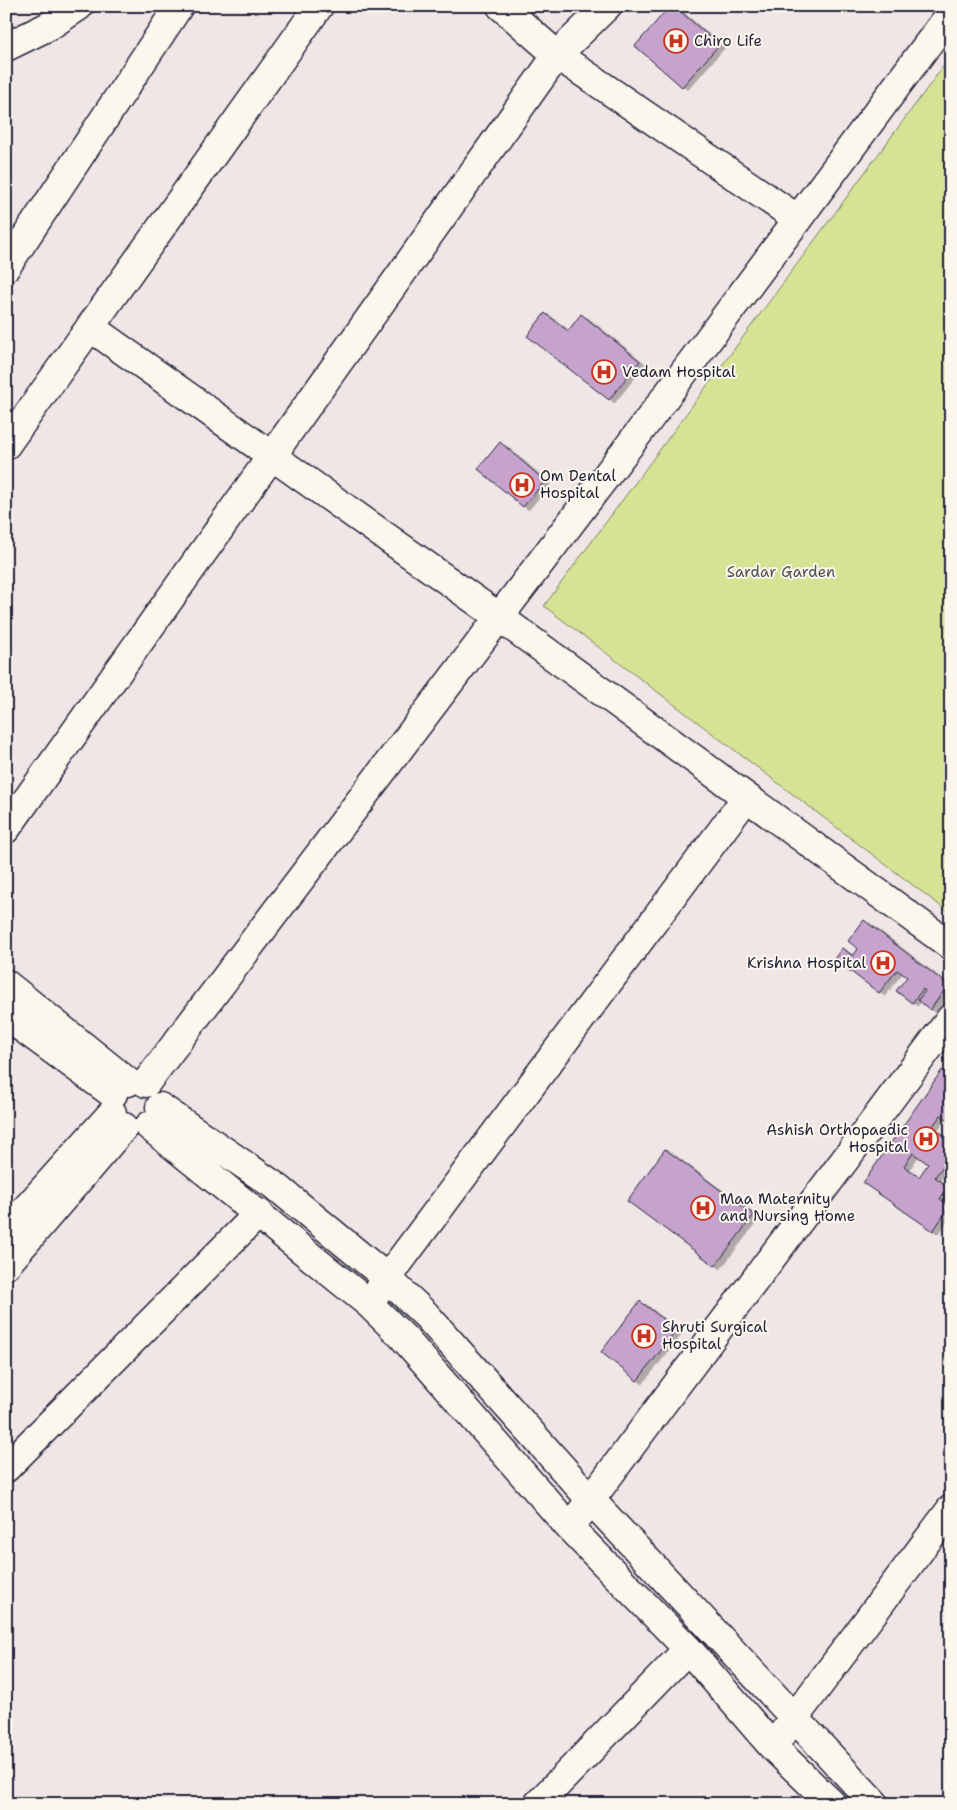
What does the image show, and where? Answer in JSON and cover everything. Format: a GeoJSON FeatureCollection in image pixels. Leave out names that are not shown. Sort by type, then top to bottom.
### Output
{"type":"FeatureCollection","features":[{"type":"Feature","properties":{"kind":"street"},"geometry":{"type":"LineString","coordinates":[[6,47],[49,26],[79,6]]}},
{"type":"Feature","properties":{"kind":"street"},"geometry":{"type":"LineString","coordinates":[[6,267],[179,6]]}},
{"type":"Feature","properties":{"kind":"street"},"geometry":{"type":"LineString","coordinates":[[6,445],[319,6]]}},
{"type":"Feature","properties":{"kind":"street"},"geometry":{"type":"LineString","coordinates":[[501,6],[557,55],[798,219]]}},
{"type":"Feature","properties":{"kind":"street"},"geometry":{"type":"LineString","coordinates":[[6,829],[270,455],[557,55],[607,6]]}},
{"type":"Feature","properties":{"kind":"street"},"geometry":{"type":"LineString","coordinates":[[6,1265],[133,1104],[798,219],[951,12]]}},
{"type":"Feature","properties":{"kind":"street"},"geometry":{"type":"LineString","coordinates":[[90,327],[499,617],[951,946]]}},
{"type":"Feature","properties":{"kind":"street"},"geometry":{"type":"LineString","coordinates":[[368,1303],[746,798]]}},
{"type":"Feature","properties":{"kind":"street"},"geometry":{"type":"LineString","coordinates":[[6,984],[133,1104],[259,1213],[368,1303],[403,1336],[570,1528],[688,1649],[772,1746],[832,1804]]}},
{"type":"Feature","properties":{"kind":"street"},"geometry":{"type":"LineString","coordinates":[[6,1016],[133,1104],[278,1188],[387,1278],[426,1315],[591,1500],[875,1804]]}},
{"type":"Feature","properties":{"kind":"street"},"geometry":{"type":"LineString","coordinates":[[570,1528],[951,1018]]}},
{"type":"Feature","properties":{"kind":"street"},"geometry":{"type":"LineString","coordinates":[[6,1231],[133,1104]]}},
{"type":"Feature","properties":{"kind":"street"},"geometry":{"type":"LineString","coordinates":[[6,1468],[259,1213]]}},
{"type":"Feature","properties":{"kind":"street"},"geometry":{"type":"LineString","coordinates":[[772,1746],[951,1509]]}},
{"type":"Feature","properties":{"kind":"street"},"geometry":{"type":"LineString","coordinates":[[538,1804],[570,1774],[688,1649]]}},
{"type":"Feature","properties":{"kind":"green space","name":"Sardar Garden"},"geometry":{"type":"Polygon","coordinates":[[[951,56],[951,914],[544,606],[951,56]]]}},
{"type":"Feature","properties":{"kind":"building"},"geometry":{"type":"Polygon","coordinates":[[[670,6],[674,6],[719,45],[682,87],[635,46],[670,6]]]}},
{"type":"Feature","properties":{"kind":"building"},"geometry":{"type":"Polygon","coordinates":[[[545,313],[568,331],[581,314],[640,361],[609,400],[527,336],[545,313]]]}},
{"type":"Feature","properties":{"kind":"building"},"geometry":{"type":"Polygon","coordinates":[[[500,442],[545,481],[523,507],[478,469],[500,442]]]}},
{"type":"Feature","properties":{"kind":"building"},"geometry":{"type":"Polygon","coordinates":[[[864,920],[948,985],[930,1010],[918,1000],[925,991],[923,989],[912,1003],[896,991],[907,977],[897,970],[879,993],[834,959],[842,948],[853,956],[858,949],[848,941],[864,920]]]}},
{"type":"Feature","properties":{"kind":"building"},"geometry":{"type":"Polygon","coordinates":[[[942,1070],[951,1076],[951,1122],[941,1115],[932,1127],[948,1138],[951,1134],[951,1155],[935,1177],[948,1187],[940,1199],[950,1206],[933,1231],[863,1183],[942,1070]],[[913,1153],[904,1166],[919,1177],[928,1164],[913,1153]]]}},
{"type":"Feature","properties":{"kind":"building"},"geometry":{"type":"Polygon","coordinates":[[[665,1149],[754,1215],[715,1266],[627,1201],[665,1149]]]}},
{"type":"Feature","properties":{"kind":"building"},"geometry":{"type":"Polygon","coordinates":[[[640,1301],[677,1330],[637,1381],[601,1352],[640,1301]]]}},
{"type":"Feature","properties":{"kind":"place","name":"Chiro Life"},"geometry":{"type":"Point","coordinates":[676,41]}},
{"type":"Feature","properties":{"kind":"place","name":"Vedam Hospital"},"geometry":{"type":"Point","coordinates":[604,372]}},
{"type":"Feature","properties":{"kind":"place","name":"Om Dental Hospital"},"geometry":{"type":"Point","coordinates":[522,485]}},
{"type":"Feature","properties":{"kind":"place","name":"Krishna Hospital"},"geometry":{"type":"Point","coordinates":[883,963]}},
{"type":"Feature","properties":{"kind":"place","name":"Ashish Orthopaedic Hospital"},"geometry":{"type":"Point","coordinates":[926,1139]}},
{"type":"Feature","properties":{"kind":"place","name":"Maa Maternity and Nursing Home"},"geometry":{"type":"Point","coordinates":[703,1208]}},
{"type":"Feature","properties":{"kind":"place","name":"Shruti Surgical Hospital"},"geometry":{"type":"Point","coordinates":[644,1336]}}]}
